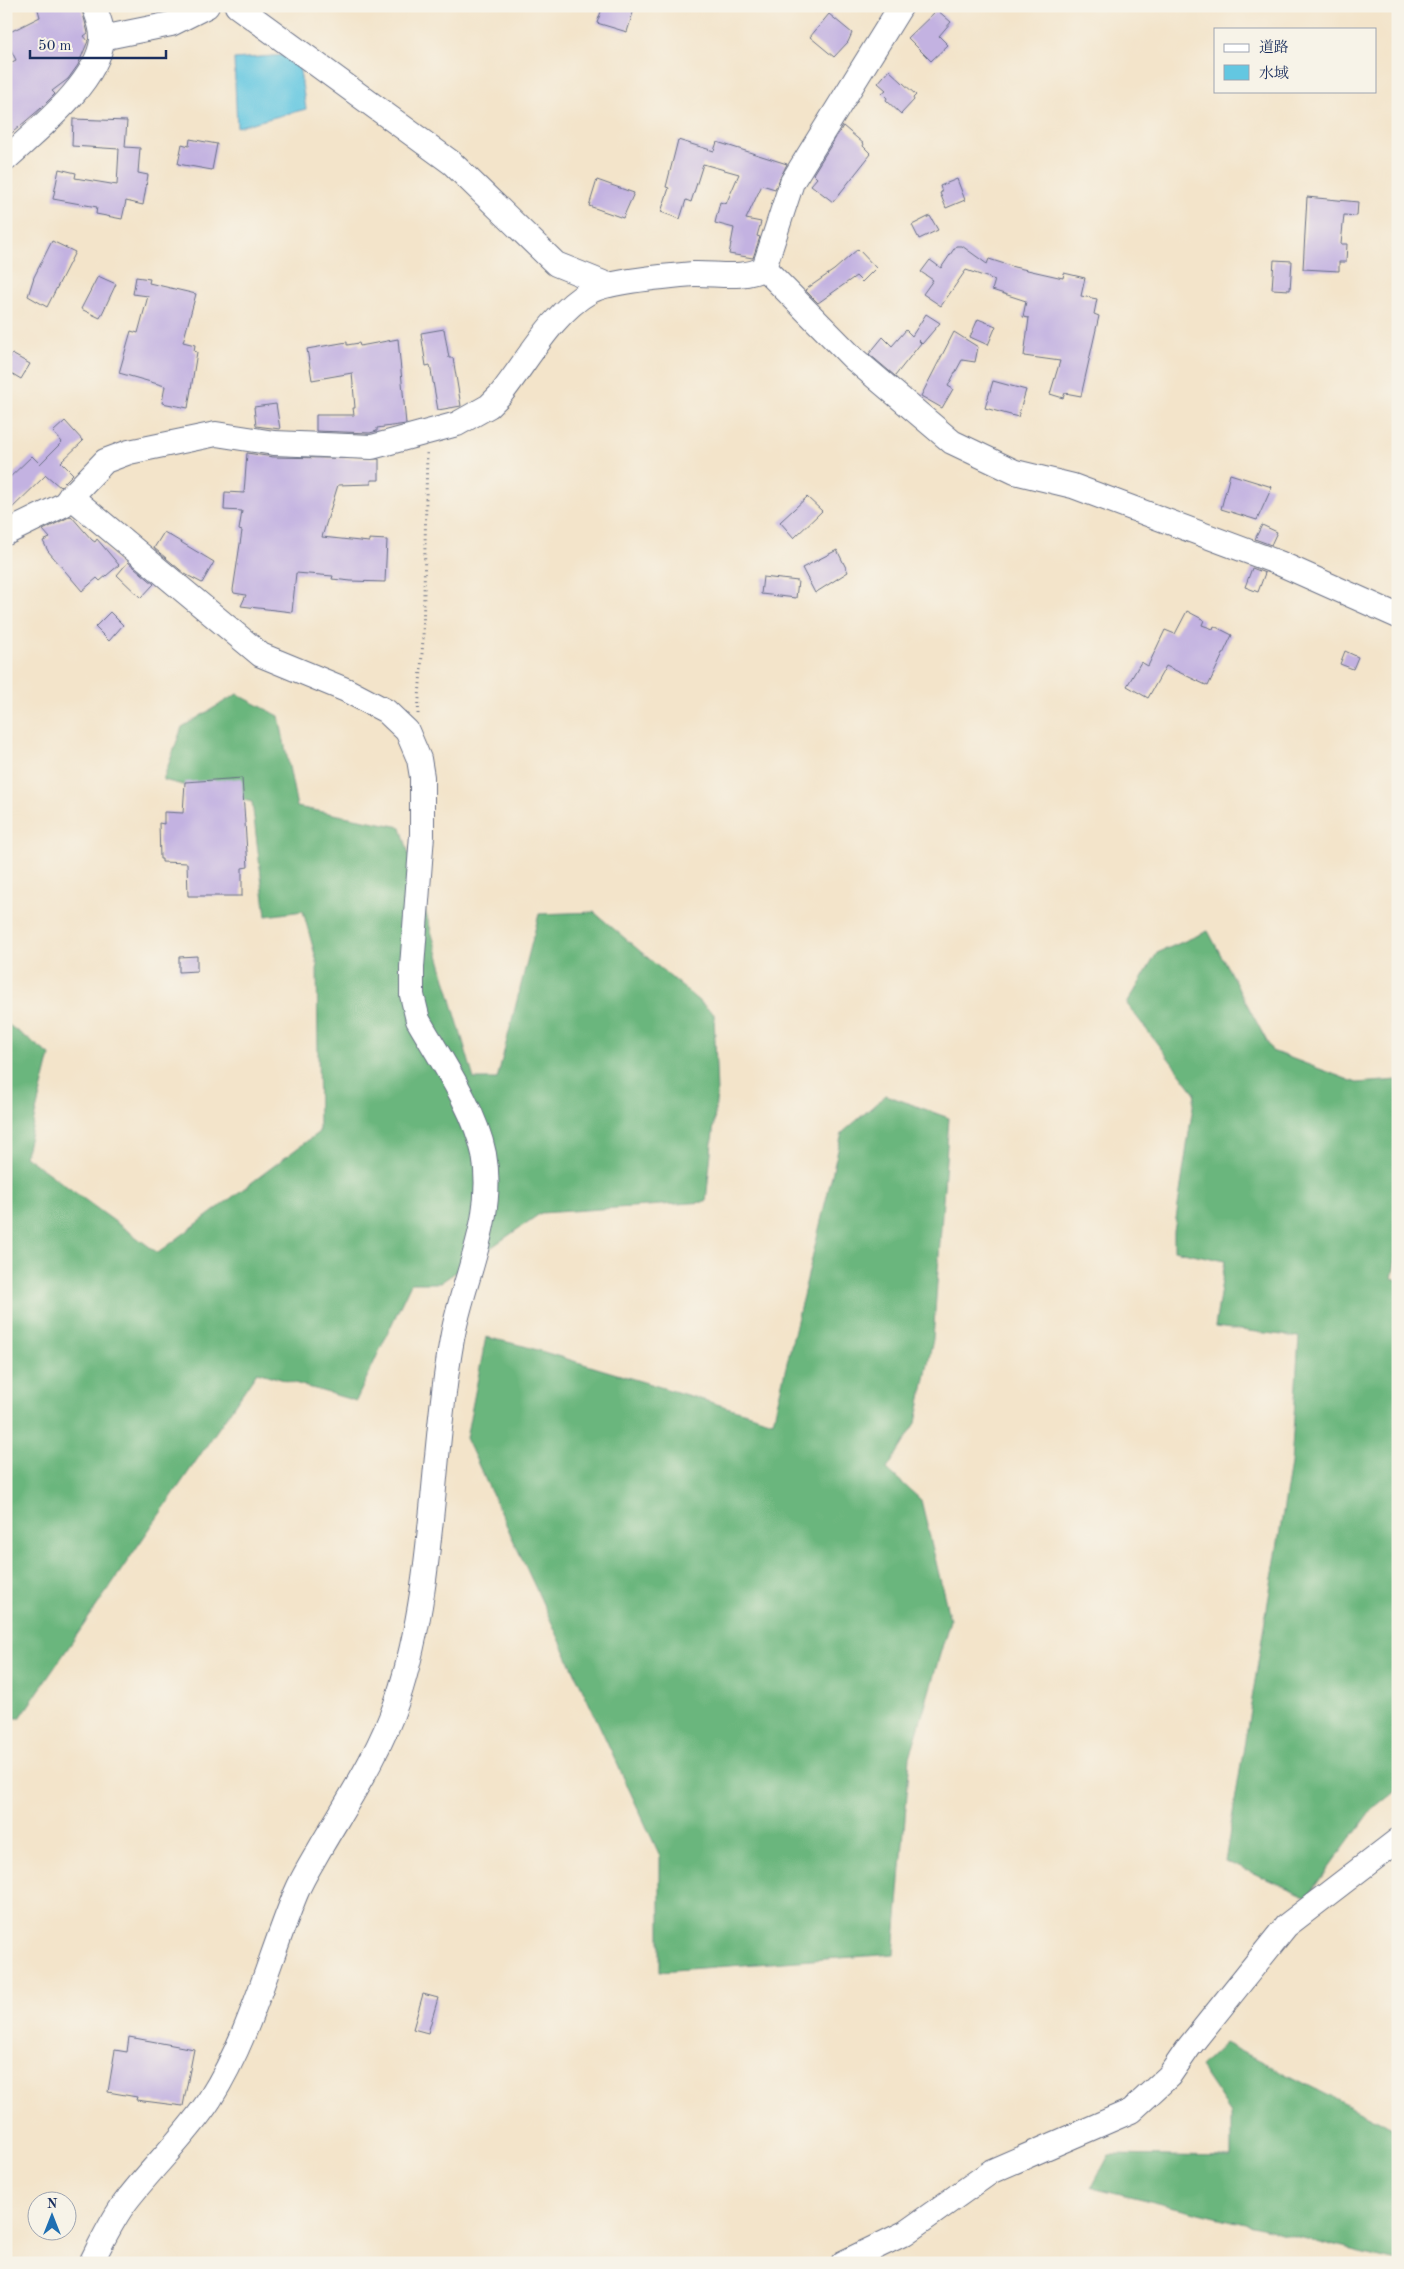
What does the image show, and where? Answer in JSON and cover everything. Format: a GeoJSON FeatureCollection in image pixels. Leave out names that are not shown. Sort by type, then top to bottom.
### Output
{"type":"FeatureCollection","features":[{"type":"Feature","properties":{"kind":"street"},"geometry":{"type":"LineString","coordinates":[[6,159],[82,86],[101,47],[100,21],[94,6]]}},
{"type":"Feature","properties":{"kind":"street"},"geometry":{"type":"LineString","coordinates":[[102,38],[171,24],[206,6]]}},
{"type":"Feature","properties":{"kind":"street"},"geometry":{"type":"LineString","coordinates":[[237,6],[452,163],[556,264],[608,285]]}},
{"type":"Feature","properties":{"kind":"street"},"geometry":{"type":"LineString","coordinates":[[764,268],[792,182],[901,6]]}},
{"type":"Feature","properties":{"kind":"street"},"geometry":{"type":"LineString","coordinates":[[6,533],[63,505],[105,461],[169,442],[216,434],[274,443],[372,447],[457,424],[489,406],[501,394],[570,305],[592,290],[608,285],[693,274],[746,274],[764,268]]}},
{"type":"Feature","properties":{"kind":"street"},"geometry":{"type":"LineString","coordinates":[[764,268],[853,358],[919,416],[952,442],[1015,472],[1073,486],[1279,563],[1398,616]]}},
{"type":"Feature","properties":{"kind":"street"},"geometry":{"type":"LineString","coordinates":[[70,496],[261,655],[346,690],[386,711],[408,731],[416,748],[422,777],[422,835],[412,968],[414,1008],[418,1020],[470,1115],[484,1154],[486,1174],[485,1206],[481,1231],[452,1336],[429,1541],[412,1647],[402,1686],[387,1727],[360,1780],[300,1884],[237,2048],[210,2100],[123,2205],[90,2263]]}},
{"type":"Feature","properties":{"kind":"street"},"geometry":{"type":"LineString","coordinates":[[843,2263],[905,2233],[992,2171],[1131,2111],[1169,2076],[1189,2047],[1286,1926],[1398,1840]]}},
{"type":"Feature","properties":{"kind":"path"},"geometry":{"type":"LineString","coordinates":[[416,748],[423,639],[428,431]]}},
{"type":"Feature","properties":{"kind":"green space"},"geometry":{"type":"Polygon","coordinates":[[[237,694],[279,716],[297,807],[401,827],[474,1079],[497,1079],[539,914],[594,912],[714,1014],[717,1093],[706,1202],[541,1213],[440,1283],[411,1283],[356,1401],[257,1372],[20,1718],[6,1718],[6,1023],[50,1055],[25,1156],[158,1253],[319,1132],[317,962],[303,911],[266,916],[252,802],[163,780],[182,727],[237,694]]]}},
{"type":"Feature","properties":{"kind":"green space"},"geometry":{"type":"Polygon","coordinates":[[[1208,931],[1272,1051],[1357,1083],[1398,1080],[1398,1248],[1392,1278],[1398,1280],[1398,1788],[1371,1810],[1308,1897],[1225,1861],[1291,1464],[1299,1337],[1215,1327],[1225,1261],[1174,1250],[1174,1232],[1195,1093],[1127,1004],[1157,953],[1208,931]]]}},
{"type":"Feature","properties":{"kind":"green space"},"geometry":{"type":"Polygon","coordinates":[[[886,1095],[949,1118],[933,1339],[916,1423],[887,1469],[921,1500],[950,1620],[910,1757],[894,1954],[660,1971],[660,1856],[466,1438],[486,1337],[524,1346],[773,1421],[842,1133],[886,1095]]]}},
{"type":"Feature","properties":{"kind":"green space"},"geometry":{"type":"Polygon","coordinates":[[[1225,2043],[1398,2131],[1398,2261],[1092,2187],[1109,2155],[1231,2157],[1231,2113],[1200,2067],[1225,2043]]]}},
{"type":"Feature","properties":{"kind":"water"},"geometry":{"type":"Polygon","coordinates":[[[286,55],[299,65],[306,109],[237,127],[234,59],[286,55]]]}},
{"type":"Feature","properties":{"kind":"building"},"geometry":{"type":"Polygon","coordinates":[[[37,6],[81,6],[88,33],[84,36],[88,41],[78,65],[68,79],[52,91],[55,94],[40,109],[6,138],[6,65],[16,60],[6,40],[6,34],[40,17],[37,6]]]}},
{"type":"Feature","properties":{"kind":"building"},"geometry":{"type":"Polygon","coordinates":[[[603,6],[635,6],[627,32],[597,23],[603,6]]]}},
{"type":"Feature","properties":{"kind":"building"},"geometry":{"type":"Polygon","coordinates":[[[937,10],[951,22],[939,36],[948,45],[931,61],[908,38],[937,10]]]}},
{"type":"Feature","properties":{"kind":"building"},"geometry":{"type":"Polygon","coordinates":[[[829,14],[852,33],[848,42],[834,57],[810,37],[829,14]]]}},
{"type":"Feature","properties":{"kind":"building"},"geometry":{"type":"Polygon","coordinates":[[[889,70],[916,95],[913,98],[914,100],[901,114],[886,100],[887,98],[882,93],[886,90],[878,83],[889,70]]]}},
{"type":"Feature","properties":{"kind":"building"},"geometry":{"type":"Polygon","coordinates":[[[73,119],[127,121],[125,147],[140,148],[138,173],[148,175],[143,205],[126,201],[122,219],[96,214],[97,207],[53,199],[59,169],[76,173],[75,178],[117,185],[119,149],[72,146],[73,119]]]}},
{"type":"Feature","properties":{"kind":"building"},"geometry":{"type":"Polygon","coordinates":[[[843,126],[864,144],[863,146],[871,154],[833,202],[811,185],[817,178],[813,174],[843,126]]]}},
{"type":"Feature","properties":{"kind":"building"},"geometry":{"type":"Polygon","coordinates":[[[190,139],[217,144],[212,170],[178,164],[182,144],[189,146],[190,139]]]}},
{"type":"Feature","properties":{"kind":"building"},"geometry":{"type":"Polygon","coordinates":[[[678,140],[714,151],[717,142],[787,164],[775,189],[762,185],[746,219],[761,222],[757,236],[760,237],[753,258],[729,254],[734,228],[715,223],[720,202],[726,204],[739,174],[703,164],[691,202],[686,200],[680,219],[661,212],[669,188],[666,187],[678,140]]]}},
{"type":"Feature","properties":{"kind":"building"},"geometry":{"type":"Polygon","coordinates":[[[957,179],[965,200],[946,208],[940,193],[942,192],[940,186],[957,179]]]}},
{"type":"Feature","properties":{"kind":"building"},"geometry":{"type":"Polygon","coordinates":[[[597,180],[634,193],[623,218],[589,206],[597,180]]]}},
{"type":"Feature","properties":{"kind":"building"},"geometry":{"type":"Polygon","coordinates":[[[1307,197],[1358,202],[1357,216],[1344,215],[1341,244],[1347,244],[1346,262],[1339,262],[1339,271],[1303,269],[1307,197]]]}},
{"type":"Feature","properties":{"kind":"building"},"geometry":{"type":"Polygon","coordinates":[[[930,216],[938,230],[919,239],[912,225],[930,216]]]}},
{"type":"Feature","properties":{"kind":"building"},"geometry":{"type":"Polygon","coordinates":[[[52,241],[75,252],[47,307],[28,296],[34,277],[52,241]]]}},
{"type":"Feature","properties":{"kind":"building"},"geometry":{"type":"Polygon","coordinates":[[[956,246],[962,246],[987,264],[989,259],[1014,267],[1063,278],[1064,273],[1085,278],[1081,296],[1097,299],[1094,314],[1099,316],[1081,396],[1065,393],[1063,398],[1050,394],[1060,361],[1024,356],[1029,318],[1023,317],[1026,301],[992,290],[995,280],[966,270],[941,306],[923,294],[933,280],[921,272],[930,260],[941,268],[956,246]]]}},
{"type":"Feature","properties":{"kind":"building"},"geometry":{"type":"Polygon","coordinates":[[[858,249],[876,268],[862,282],[856,276],[818,303],[805,290],[834,270],[858,249]]]}},
{"type":"Feature","properties":{"kind":"building"},"geometry":{"type":"Polygon","coordinates":[[[1274,260],[1292,261],[1290,290],[1272,289],[1274,260]]]}},
{"type":"Feature","properties":{"kind":"building"},"geometry":{"type":"Polygon","coordinates":[[[98,276],[116,284],[100,318],[81,309],[98,276]]]}},
{"type":"Feature","properties":{"kind":"building"},"geometry":{"type":"Polygon","coordinates":[[[136,277],[150,279],[149,283],[196,294],[183,342],[195,345],[194,351],[197,352],[188,408],[162,403],[165,386],[119,373],[131,331],[138,333],[148,296],[133,294],[136,277]]]}},
{"type":"Feature","properties":{"kind":"building"},"geometry":{"type":"Polygon","coordinates":[[[926,314],[940,323],[921,343],[895,376],[869,354],[883,337],[892,346],[906,330],[912,336],[926,314]]]}},
{"type":"Feature","properties":{"kind":"building"},"geometry":{"type":"Polygon","coordinates":[[[978,319],[996,326],[988,345],[970,337],[978,319]]]}},
{"type":"Feature","properties":{"kind":"building"},"geometry":{"type":"Polygon","coordinates":[[[444,329],[449,358],[453,358],[461,406],[438,410],[430,365],[426,366],[421,333],[444,329]]]}},
{"type":"Feature","properties":{"kind":"building"},"geometry":{"type":"Polygon","coordinates":[[[954,332],[978,347],[975,362],[962,360],[948,386],[953,389],[942,408],[921,396],[954,332]]]}},
{"type":"Feature","properties":{"kind":"building"},"geometry":{"type":"Polygon","coordinates":[[[398,339],[406,424],[377,428],[377,431],[370,433],[316,431],[316,415],[354,415],[352,373],[312,380],[307,349],[347,342],[347,345],[359,343],[360,346],[398,339]]]}},
{"type":"Feature","properties":{"kind":"building"},"geometry":{"type":"Polygon","coordinates":[[[12,354],[30,364],[21,379],[6,370],[6,364],[12,354]]]}},
{"type":"Feature","properties":{"kind":"building"},"geometry":{"type":"Polygon","coordinates":[[[993,381],[1026,390],[1018,417],[985,408],[993,381]]]}},
{"type":"Feature","properties":{"kind":"building"},"geometry":{"type":"Polygon","coordinates":[[[276,404],[280,429],[256,426],[254,407],[276,404]]]}},
{"type":"Feature","properties":{"kind":"building"},"geometry":{"type":"Polygon","coordinates":[[[65,421],[83,441],[61,462],[73,474],[60,487],[46,475],[6,514],[6,481],[32,456],[40,464],[62,442],[53,432],[65,421]]]}},
{"type":"Feature","properties":{"kind":"building"},"geometry":{"type":"Polygon","coordinates":[[[247,453],[273,457],[379,459],[379,480],[371,480],[371,484],[338,485],[322,537],[369,542],[369,539],[387,540],[385,582],[351,581],[332,579],[333,576],[296,573],[292,612],[241,606],[246,595],[234,593],[233,590],[242,531],[239,530],[242,511],[224,510],[225,492],[244,493],[247,453]]]}},
{"type":"Feature","properties":{"kind":"building"},"geometry":{"type":"Polygon","coordinates":[[[1230,474],[1272,487],[1257,520],[1221,509],[1230,474]]]}},
{"type":"Feature","properties":{"kind":"building"},"geometry":{"type":"Polygon","coordinates":[[[807,497],[822,511],[794,538],[780,522],[807,497]]]}},
{"type":"Feature","properties":{"kind":"building"},"geometry":{"type":"Polygon","coordinates":[[[71,516],[92,540],[95,542],[97,539],[119,565],[100,581],[97,578],[82,591],[48,551],[43,541],[50,538],[43,530],[71,516]]]}},
{"type":"Feature","properties":{"kind":"building"},"geometry":{"type":"Polygon","coordinates":[[[1262,525],[1277,532],[1271,545],[1255,539],[1262,525]]]}},
{"type":"Feature","properties":{"kind":"building"},"geometry":{"type":"Polygon","coordinates":[[[164,532],[214,562],[202,583],[185,574],[154,548],[164,532]]]}},
{"type":"Feature","properties":{"kind":"building"},"geometry":{"type":"Polygon","coordinates":[[[837,550],[848,572],[815,593],[802,568],[837,550]]]}},
{"type":"Feature","properties":{"kind":"building"},"geometry":{"type":"Polygon","coordinates":[[[128,562],[154,584],[141,598],[117,575],[128,562]]]}},
{"type":"Feature","properties":{"kind":"building"},"geometry":{"type":"Polygon","coordinates":[[[1252,568],[1265,573],[1258,592],[1245,587],[1252,568]]]}},
{"type":"Feature","properties":{"kind":"building"},"geometry":{"type":"Polygon","coordinates":[[[763,577],[798,581],[796,598],[761,594],[763,577]]]}},
{"type":"Feature","properties":{"kind":"building"},"geometry":{"type":"Polygon","coordinates":[[[1187,611],[1204,620],[1202,625],[1213,629],[1214,626],[1232,635],[1208,686],[1166,666],[1148,698],[1127,686],[1141,662],[1148,666],[1165,630],[1175,634],[1187,611]]]}},
{"type":"Feature","properties":{"kind":"building"},"geometry":{"type":"Polygon","coordinates":[[[110,612],[123,625],[109,641],[95,627],[110,612]]]}},
{"type":"Feature","properties":{"kind":"building"},"geometry":{"type":"Polygon","coordinates":[[[1345,651],[1358,657],[1353,669],[1340,664],[1345,651]]]}},
{"type":"Feature","properties":{"kind":"building"},"geometry":{"type":"Polygon","coordinates":[[[242,778],[248,867],[242,868],[242,896],[188,896],[187,863],[162,862],[162,859],[160,859],[159,823],[164,824],[164,812],[183,813],[185,782],[242,778]]]}},
{"type":"Feature","properties":{"kind":"building"},"geometry":{"type":"Polygon","coordinates":[[[197,956],[197,971],[179,972],[179,957],[197,956]]]}},
{"type":"Feature","properties":{"kind":"building"},"geometry":{"type":"Polygon","coordinates":[[[423,1994],[438,1998],[428,2033],[413,2029],[423,1994]]]}},
{"type":"Feature","properties":{"kind":"building"},"geometry":{"type":"Polygon","coordinates":[[[129,2037],[194,2049],[183,2106],[136,2100],[137,2097],[108,2092],[115,2050],[127,2052],[129,2037]]]}}]}
